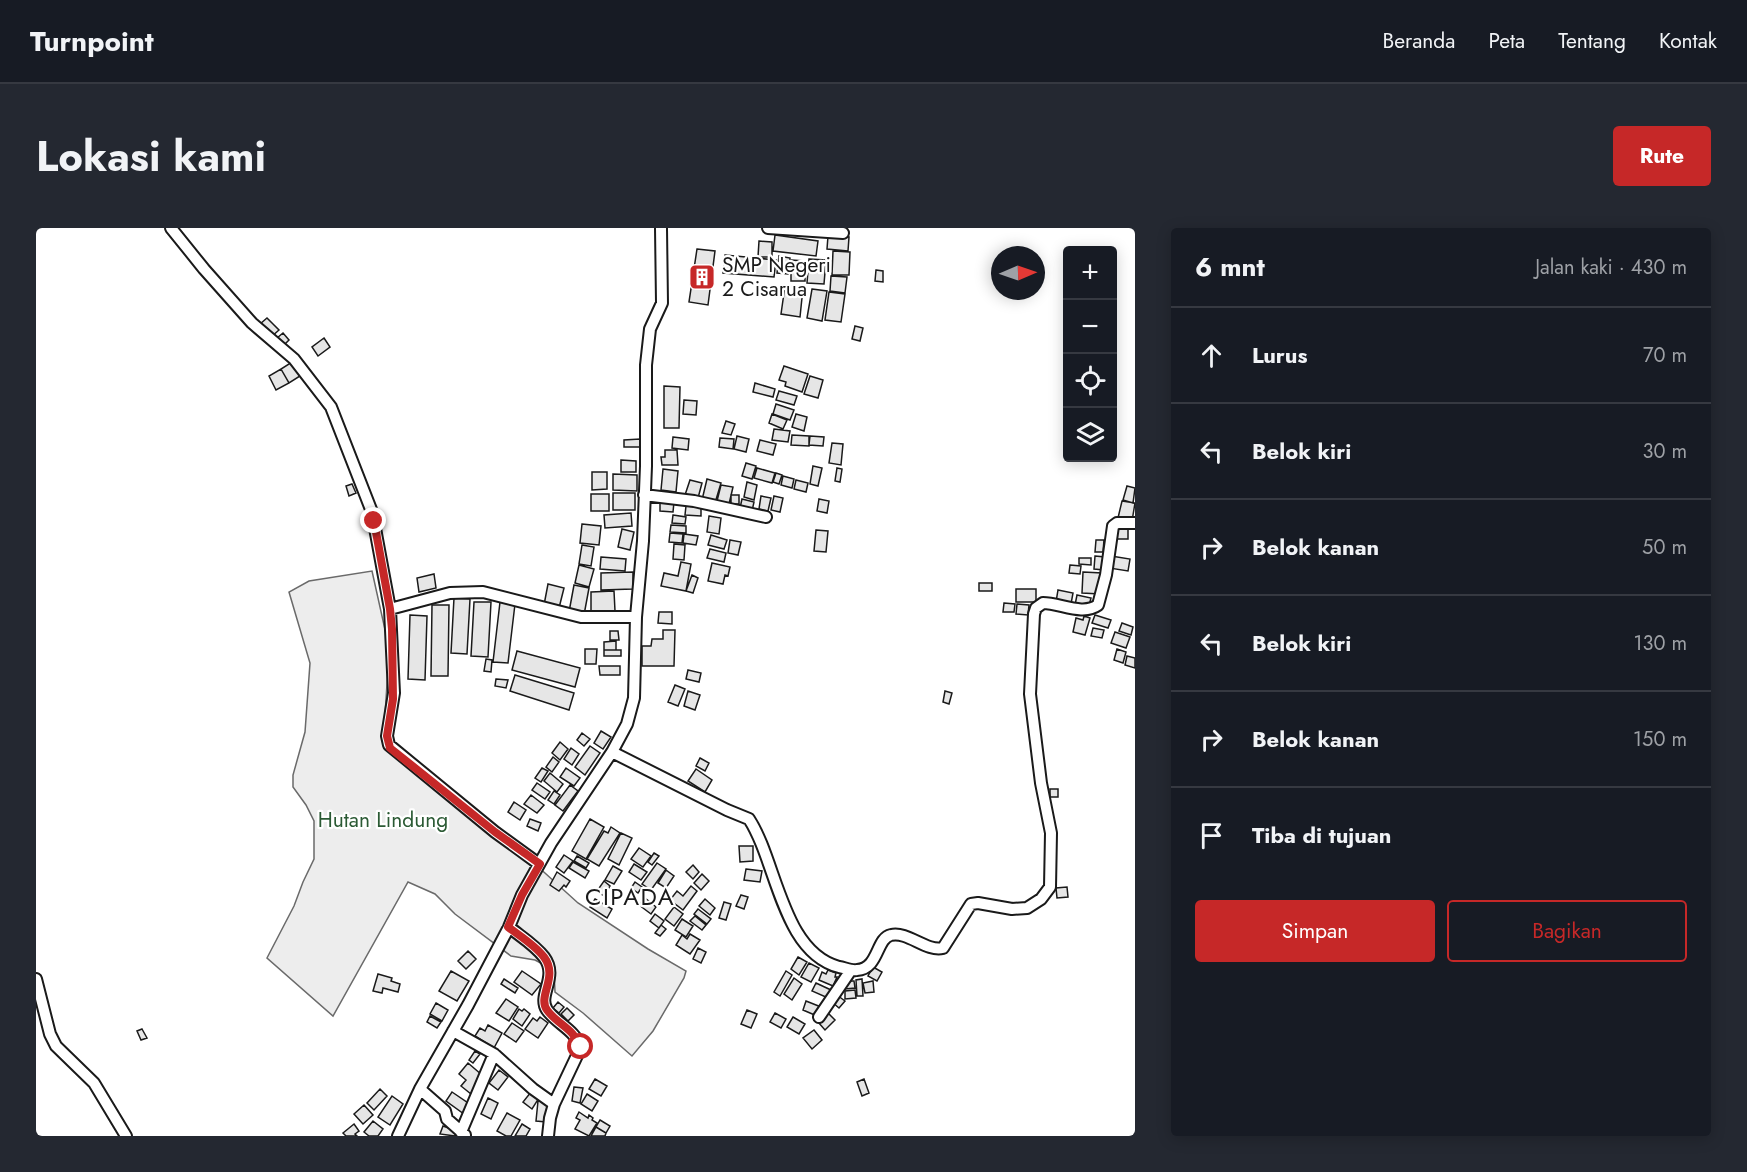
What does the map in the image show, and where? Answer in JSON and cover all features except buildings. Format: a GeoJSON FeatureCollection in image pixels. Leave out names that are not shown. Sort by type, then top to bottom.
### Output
{"type":"FeatureCollection","features":[{"type":"Feature","properties":{"kind":"street"},"geometry":{"type":"LineString","coordinates":[[171,228],[252,322],[294,358],[331,407],[372,512],[390,609],[394,693],[387,736],[389,745],[495,832],[540,864]]}},
{"type":"Feature","properties":{"kind":"street"},"geometry":{"type":"LineString","coordinates":[[398,1136],[420,1089],[508,927],[522,895],[551,843],[612,752],[627,724],[634,698],[636,617],[643,541],[646,365],[650,328],[662,303],[661,228]]}},
{"type":"Feature","properties":{"kind":"street"},"geometry":{"type":"LineString","coordinates":[[768,228],[843,233]]}},
{"type":"Feature","properties":{"kind":"street"},"geometry":{"type":"LineString","coordinates":[[644,495],[694,501],[766,517]]}},
{"type":"Feature","properties":{"kind":"street"},"geometry":{"type":"LineString","coordinates":[[612,752],[749,819],[800,939],[809,951],[825,962],[851,970],[863,969],[869,965],[888,936],[897,935],[941,949],[971,904],[1021,909],[1032,906],[1049,892],[1052,878],[1051,833],[1041,783],[1030,694],[1034,614],[1036,608],[1042,603],[1082,609],[1094,608],[1098,605],[1106,574],[1113,526],[1135,523]]}},
{"type":"Feature","properties":{"kind":"street"},"geometry":{"type":"LineString","coordinates":[[390,609],[450,593],[483,592],[581,617],[636,617]]}},
{"type":"Feature","properties":{"kind":"street"},"geometry":{"type":"LineString","coordinates":[[508,927],[545,958],[550,970],[549,984],[543,998],[546,1009],[575,1036],[581,1047],[554,1104],[548,1136]]}},
{"type":"Feature","properties":{"kind":"street"},"geometry":{"type":"LineString","coordinates":[[819,1017],[851,970]]}},
{"type":"Feature","properties":{"kind":"street"},"geometry":{"type":"LineString","coordinates":[[36,979],[50,1034],[56,1046],[94,1083],[126,1136]]}},
{"type":"Feature","properties":{"kind":"street"},"geometry":{"type":"LineString","coordinates":[[453,1031],[494,1054],[533,1089],[554,1104]]}},
{"type":"Feature","properties":{"kind":"street"},"geometry":{"type":"LineString","coordinates":[[420,1089],[445,1111],[447,1119],[464,1134],[494,1054]]}},
{"type":"Feature","properties":{"kind":"shaded area","name":"Hutan Lindung"},"geometry":{"type":"Polygon","coordinates":[[[372,571],[386,634],[388,668],[384,731],[399,747],[481,815],[578,903],[686,971],[653,1031],[632,1056],[555,992],[554,970],[535,960],[511,956],[455,914],[435,894],[408,882],[333,1016],[267,958],[294,906],[314,859],[314,821],[293,787],[293,775],[305,732],[310,663],[289,592],[309,581],[372,571]]]}},
{"type":"Feature","properties":{"kind":"place","name":"SMP Negeri 2 Cisarua"},"geometry":{"type":"Point","coordinates":[702,277]}},
{"type":"Feature","properties":{"kind":"district","name":"CIPADA"},"geometry":{"type":"Point","coordinates":[630,896]}},
{"type":"Feature","properties":{"kind":"route"},"geometry":{"type":"LineString","coordinates":[[374,521],[392,629],[393,699],[387,742],[390,748],[495,832],[540,864],[522,895],[508,927],[545,958],[550,970],[549,984],[543,998],[546,1009],[575,1036],[581,1047]]}}]}
